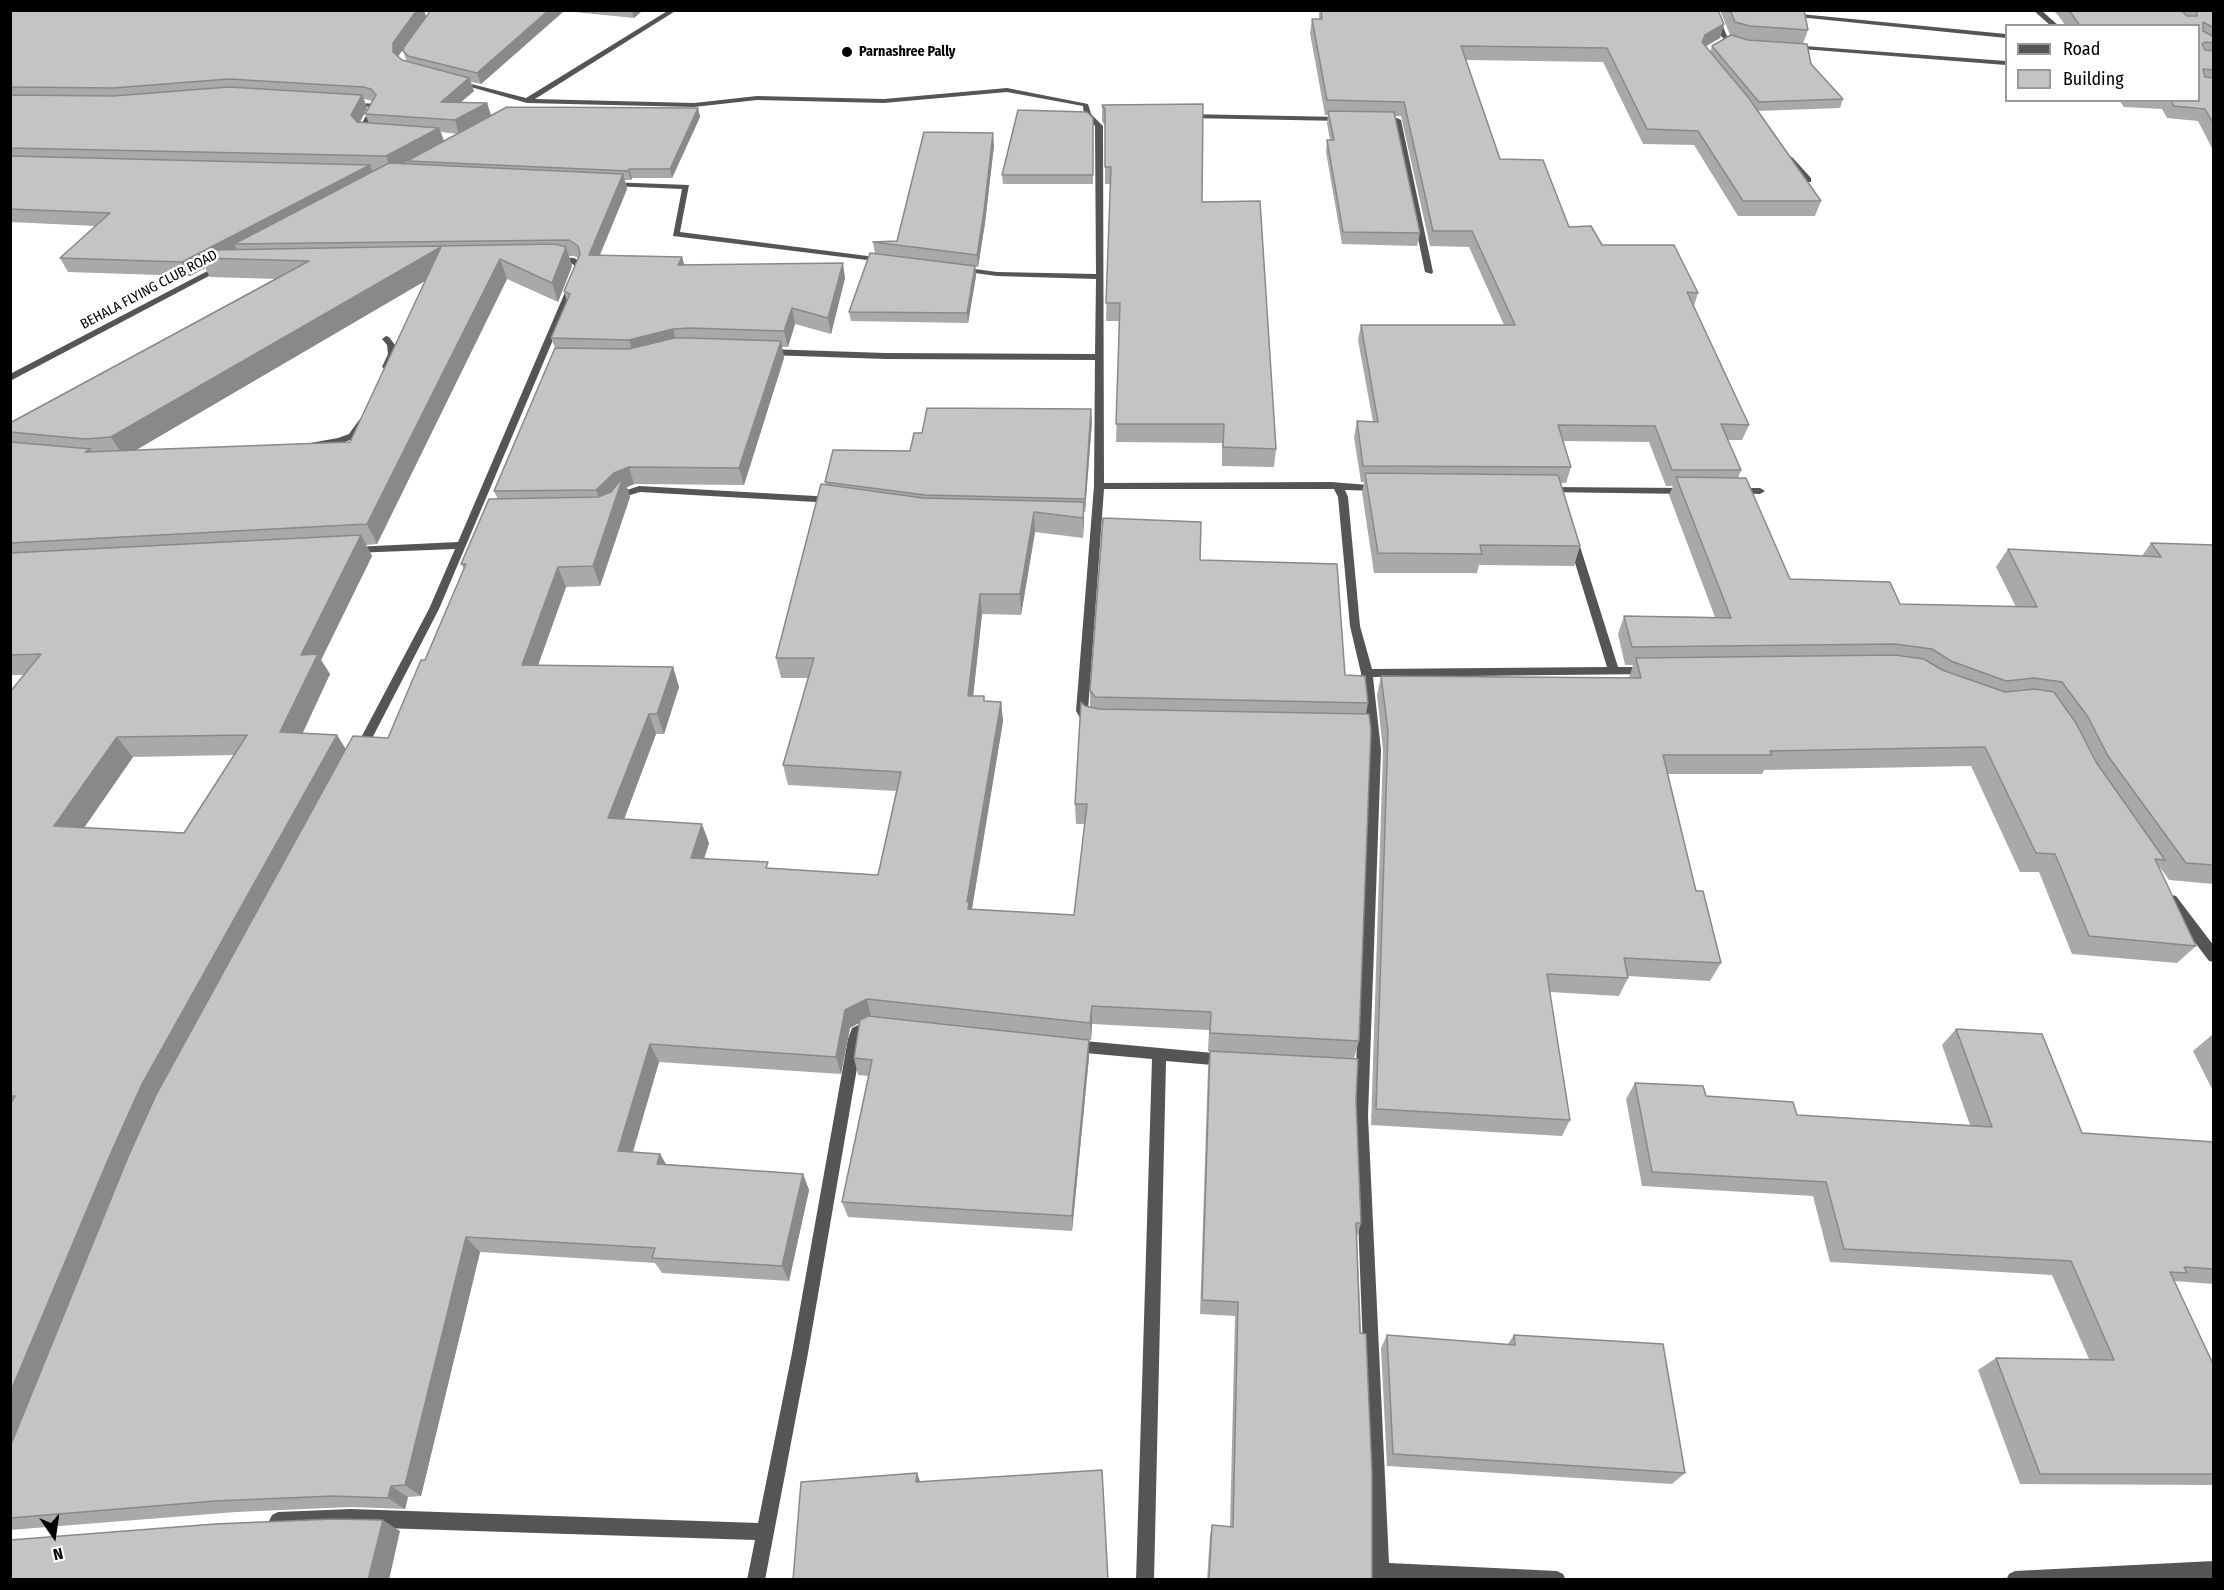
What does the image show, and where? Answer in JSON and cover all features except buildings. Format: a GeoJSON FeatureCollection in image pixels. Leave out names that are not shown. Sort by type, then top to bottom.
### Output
{"type":"FeatureCollection","features":[{"type":"Feature","properties":{"kind":"street"},"geometry":{"type":"LineString","coordinates":[[524,103],[674,10]]}},
{"type":"Feature","properties":{"kind":"street"},"geometry":{"type":"LineString","coordinates":[[2036,10],[2054,24]]}},
{"type":"Feature","properties":{"kind":"street"},"geometry":{"type":"LineString","coordinates":[[1714,12],[1723,39],[1745,44]]}},
{"type":"Feature","properties":{"kind":"street"},"geometry":{"type":"LineString","coordinates":[[1777,14],[2005,36]]}},
{"type":"Feature","properties":{"kind":"street"},"geometry":{"type":"LineString","coordinates":[[1780,46],[2005,63]]}},
{"type":"Feature","properties":{"kind":"street"},"geometry":{"type":"LineString","coordinates":[[452,81],[524,103],[694,105],[757,98],[884,100],[1007,90],[1086,105],[1088,115],[1099,126],[1100,486],[1082,711],[1090,721],[1099,723]]}},
{"type":"Feature","properties":{"kind":"street"},"geometry":{"type":"LineString","coordinates":[[346,102],[374,105],[375,108],[363,128],[372,134],[383,134]]}},
{"type":"Feature","properties":{"kind":"street"},"geometry":{"type":"LineString","coordinates":[[1088,115],[1099,115]]}},
{"type":"Feature","properties":{"kind":"street"},"geometry":{"type":"LineString","coordinates":[[1180,116],[1352,119]]}},
{"type":"Feature","properties":{"kind":"street"},"geometry":{"type":"LineString","coordinates":[[1374,120],[1397,120],[1429,272]]}},
{"type":"Feature","properties":{"kind":"street"},"geometry":{"type":"LineString","coordinates":[[1786,156],[1808,180]]}},
{"type":"Feature","properties":{"kind":"street"},"geometry":{"type":"LineString","coordinates":[[605,184],[686,188],[676,234],[895,261]]}},
{"type":"Feature","properties":{"kind":"street"},"geometry":{"type":"LineString","coordinates":[[354,763],[434,609],[462,545],[481,514],[546,359],[579,269],[578,264],[571,260],[538,260]]}},
{"type":"Feature","properties":{"kind":"street","name":"BEHALA FLYING CLUB ROAD"},"geometry":{"type":"LineString","coordinates":[[10,378],[232,263]]}},
{"type":"Feature","properties":{"kind":"street"},"geometry":{"type":"LineString","coordinates":[[952,268],[997,274],[1100,278]]}},
{"type":"Feature","properties":{"kind":"street"},"geometry":{"type":"LineString","coordinates":[[382,376],[392,354],[391,345],[386,339]]}},
{"type":"Feature","properties":{"kind":"street"},"geometry":{"type":"LineString","coordinates":[[752,352],[885,356],[1100,357]]}},
{"type":"Feature","properties":{"kind":"street"},"geometry":{"type":"LineString","coordinates":[[304,446],[340,441],[352,436],[359,430],[368,408]]}},
{"type":"Feature","properties":{"kind":"street"},"geometry":{"type":"LineString","coordinates":[[1100,486],[1330,485],[1384,488]]}},
{"type":"Feature","properties":{"kind":"street"},"geometry":{"type":"LineString","coordinates":[[1338,487],[1343,497],[1355,626],[1367,673],[1368,728],[1375,806],[1357,1068],[1361,1116],[1380,1575],[1557,1580]]}},
{"type":"Feature","properties":{"kind":"street"},"geometry":{"type":"LineString","coordinates":[[613,508],[624,494],[639,489],[827,499],[849,503]]}},
{"type":"Feature","properties":{"kind":"street"},"geometry":{"type":"LineString","coordinates":[[1534,489],[1700,491]]}},
{"type":"Feature","properties":{"kind":"street"},"geometry":{"type":"LineString","coordinates":[[1557,490],[1561,501]]}},
{"type":"Feature","properties":{"kind":"street"},"geometry":{"type":"LineString","coordinates":[[1724,491],[1760,491]]}},
{"type":"Feature","properties":{"kind":"street"},"geometry":{"type":"LineString","coordinates":[[1086,517],[1097,517]]}},
{"type":"Feature","properties":{"kind":"street"},"geometry":{"type":"LineString","coordinates":[[1568,524],[1614,671]]}},
{"type":"Feature","properties":{"kind":"street"},"geometry":{"type":"LineString","coordinates":[[337,551],[462,545]]}},
{"type":"Feature","properties":{"kind":"street"},"geometry":{"type":"LineString","coordinates":[[1367,673],[1660,671]]}},
{"type":"Feature","properties":{"kind":"street"},"geometry":{"type":"LineString","coordinates":[[2167,894],[2214,957]]}},
{"type":"Feature","properties":{"kind":"street"},"geometry":{"type":"LineString","coordinates":[[756,1580],[802,1342],[855,1039],[857,1032],[863,1027],[882,1026]]}},
{"type":"Feature","properties":{"kind":"street"},"geometry":{"type":"LineString","coordinates":[[1055,1044],[1159,1056],[1238,1060]]}},
{"type":"Feature","properties":{"kind":"street"},"geometry":{"type":"LineString","coordinates":[[1145,1580],[1159,1056]]}},
{"type":"Feature","properties":{"kind":"street"},"geometry":{"type":"LineString","coordinates":[[265,1522],[351,1518],[766,1532]]}},
{"type":"Feature","properties":{"kind":"street"},"geometry":{"type":"LineString","coordinates":[[2015,1580],[2214,1570]]}},
{"type":"Feature","properties":{"kind":"place","name":"Parnashree Pally"},"geometry":{"type":"Point","coordinates":[847,52]}}]}
